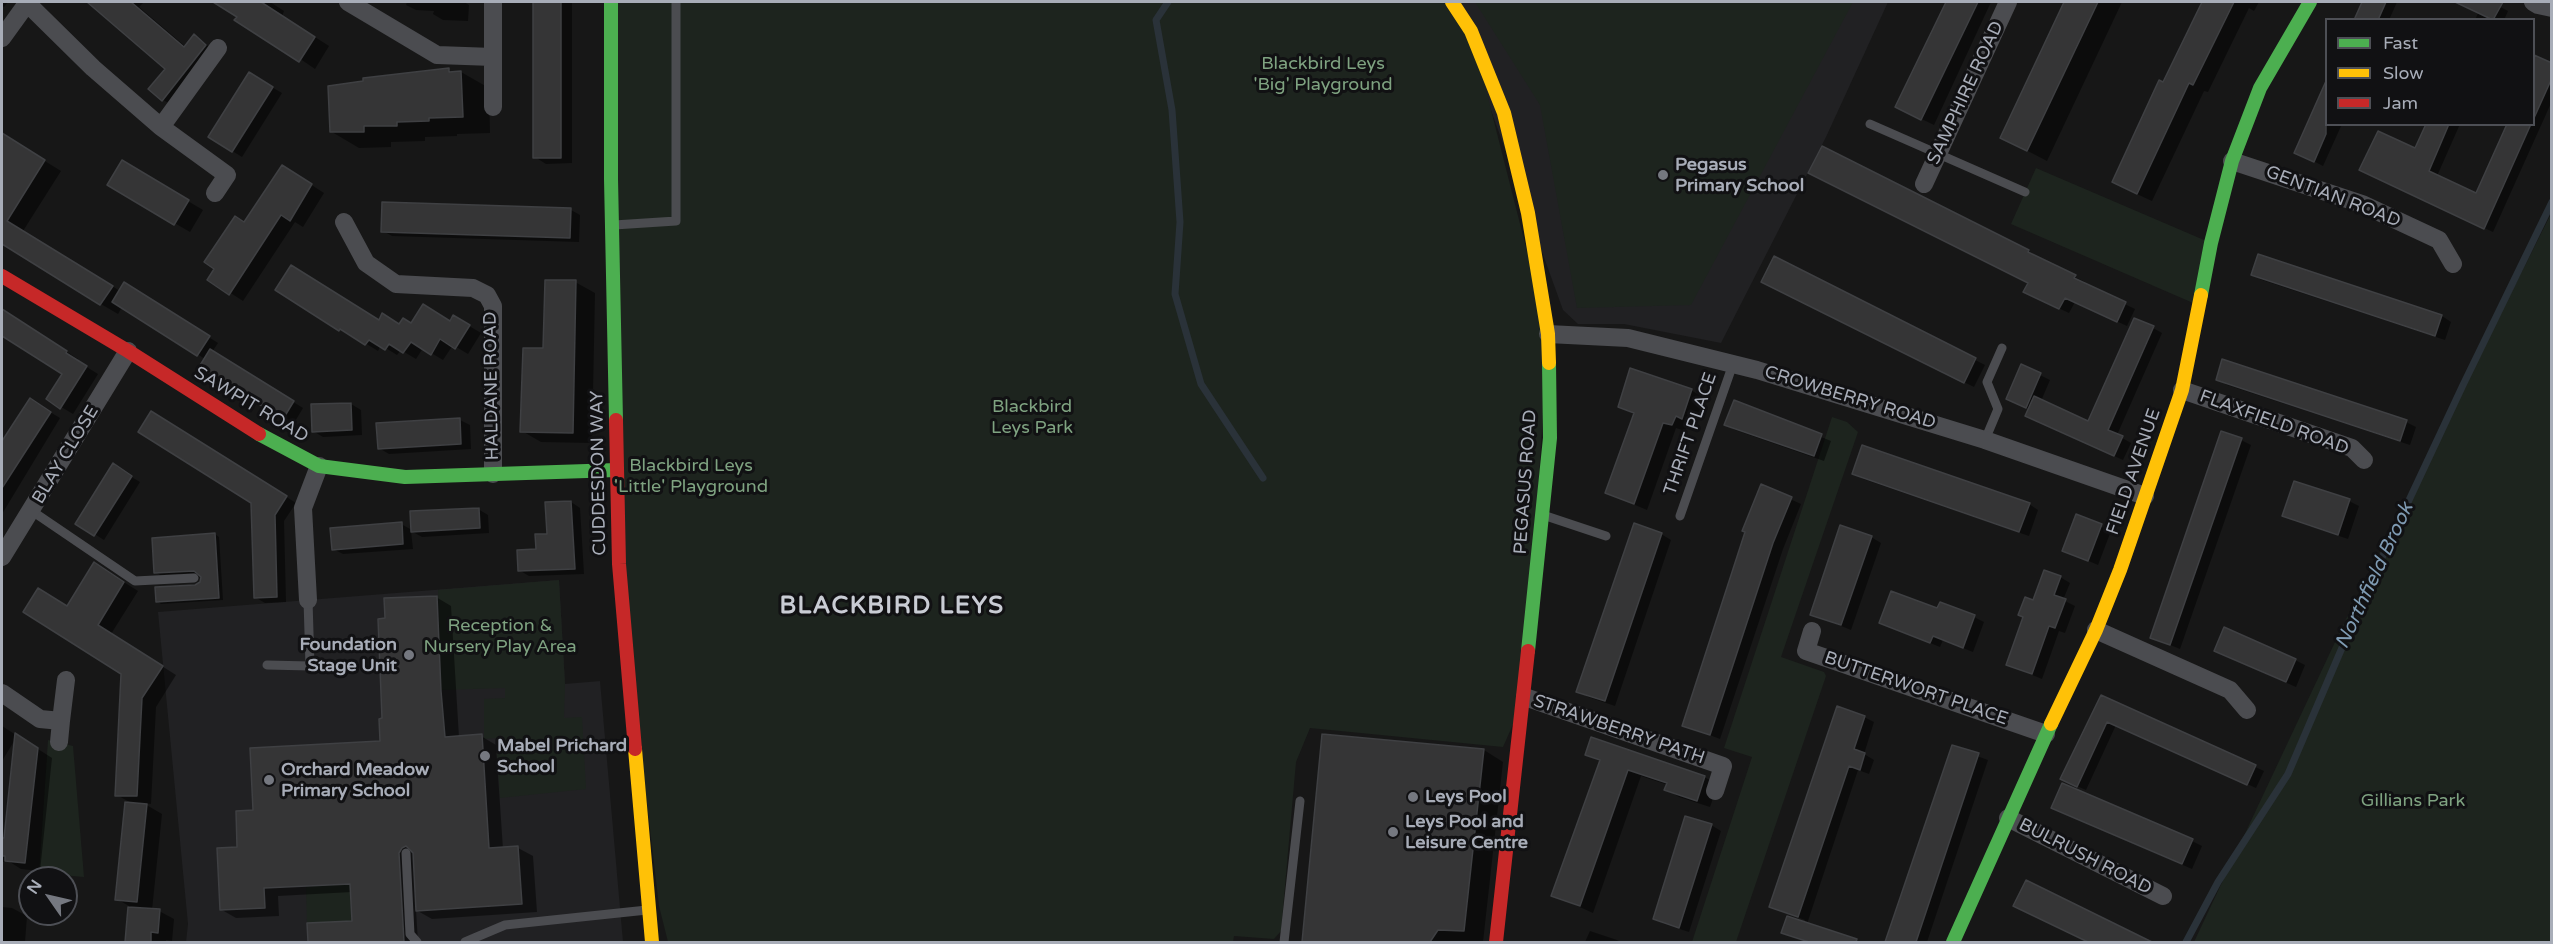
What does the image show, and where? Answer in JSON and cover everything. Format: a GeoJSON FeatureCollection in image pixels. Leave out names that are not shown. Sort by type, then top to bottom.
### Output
{"type":"FeatureCollection","features":[{"type":"Feature","properties":{"kind":"street"},"geometry":{"type":"LineString","coordinates":[[2,38],[28,2],[93,68],[161,127],[227,175],[215,193]]}},
{"type":"Feature","properties":{"kind":"street"},"geometry":{"type":"LineString","coordinates":[[348,2],[437,55],[493,57]]}},
{"type":"Feature","properties":{"kind":"street"},"geometry":{"type":"LineString","coordinates":[[493,2],[493,107]]}},
{"type":"Feature","properties":{"kind":"street","name":"CUDDESDON WAY"},"geometry":{"type":"LineString","coordinates":[[611,2],[612,225],[619,564],[647,910],[652,942]]}},
{"type":"Feature","properties":{"kind":"street","name":"PEGASUS ROAD"},"geometry":{"type":"LineString","coordinates":[[1452,2],[1471,31],[1504,113],[1528,213],[1548,334],[1550,438],[1544,515],[1496,942]]}},
{"type":"Feature","properties":{"kind":"street","name":"SAMPHIRE ROAD"},"geometry":{"type":"LineString","coordinates":[[1924,184],[2008,2]]}},
{"type":"Feature","properties":{"kind":"street","name":"FIELD AVENUE"},"geometry":{"type":"LineString","coordinates":[[1953,942],[2046,734],[2096,630],[2182,390],[2211,243],[2232,161],[2260,88],[2310,2]]}},
{"type":"Feature","properties":{"kind":"street"},"geometry":{"type":"LineString","coordinates":[[2533,2],[2552,8]]}},
{"type":"Feature","properties":{"kind":"street"},"geometry":{"type":"LineString","coordinates":[[161,127],[218,48]]}},
{"type":"Feature","properties":{"kind":"street","name":"GENTIAN ROAD"},"geometry":{"type":"LineString","coordinates":[[2232,161],[2362,204],[2439,240],[2453,264]]}},
{"type":"Feature","properties":{"kind":"street","name":"HALDANE ROAD"},"geometry":{"type":"LineString","coordinates":[[344,222],[366,263],[396,284],[473,288],[487,295],[493,306],[493,474]]}},
{"type":"Feature","properties":{"kind":"street","name":"SAWPIT ROAD"},"geometry":{"type":"LineString","coordinates":[[2,276],[128,351],[275,444],[319,466],[405,477],[617,470]]}},
{"type":"Feature","properties":{"kind":"street","name":"CROWBERRY ROAD"},"geometry":{"type":"LineString","coordinates":[[1548,334],[1628,338],[1733,363],[1985,440],[2145,496]]}},
{"type":"Feature","properties":{"kind":"street","name":"BLAY CLOSE"},"geometry":{"type":"LineString","coordinates":[[2,557],[128,351]]}},
{"type":"Feature","properties":{"kind":"street","name":"FLAXFIELD ROAD"},"geometry":{"type":"LineString","coordinates":[[2182,390],[2352,448],[2364,460]]}},
{"type":"Feature","properties":{"kind":"street"},"geometry":{"type":"LineString","coordinates":[[308,600],[303,508],[319,466]]}},
{"type":"Feature","properties":{"kind":"street"},"geometry":{"type":"LineString","coordinates":[[2096,630],[2230,690],[2247,710]]}},
{"type":"Feature","properties":{"kind":"street","name":"BUTTERWORT PLACE"},"geometry":{"type":"LineString","coordinates":[[1812,631],[1806,651],[2046,734]]}},
{"type":"Feature","properties":{"kind":"street"},"geometry":{"type":"LineString","coordinates":[[59,742],[66,680]]}},
{"type":"Feature","properties":{"kind":"street"},"geometry":{"type":"LineString","coordinates":[[2,693],[40,719],[61,722]]}},
{"type":"Feature","properties":{"kind":"street","name":"STRAWBERRY PATH"},"geometry":{"type":"LineString","coordinates":[[1525,697],[1723,766],[1715,791]]}},
{"type":"Feature","properties":{"kind":"street","name":"BULRUSH ROAD"},"geometry":{"type":"LineString","coordinates":[[2008,818],[2163,896]]}},
{"type":"Feature","properties":{"kind":"lane"},"geometry":{"type":"LineString","coordinates":[[612,225],[676,221],[676,2]]}},
{"type":"Feature","properties":{"kind":"lane"},"geometry":{"type":"LineString","coordinates":[[1870,124],[2025,192]]}},
{"type":"Feature","properties":{"kind":"lane"},"geometry":{"type":"LineString","coordinates":[[1985,440],[1998,410],[1987,382],[2002,348]]}},
{"type":"Feature","properties":{"kind":"lane","name":"THRIFT PLACE"},"geometry":{"type":"LineString","coordinates":[[1680,516],[1733,363]]}},
{"type":"Feature","properties":{"kind":"lane"},"geometry":{"type":"LineString","coordinates":[[32,511],[135,581],[194,578]]}},
{"type":"Feature","properties":{"kind":"lane"},"geometry":{"type":"LineString","coordinates":[[1544,515],[1606,536]]}},
{"type":"Feature","properties":{"kind":"lane"},"geometry":{"type":"LineString","coordinates":[[267,665],[310,666],[308,600]]}},
{"type":"Feature","properties":{"kind":"lane"},"geometry":{"type":"LineString","coordinates":[[1284,942],[1300,801]]}},
{"type":"Feature","properties":{"kind":"lane"},"geometry":{"type":"LineString","coordinates":[[406,853],[410,934],[417,942]]}},
{"type":"Feature","properties":{"kind":"lane"},"geometry":{"type":"LineString","coordinates":[[465,942],[505,925],[647,910]]}},
{"type":"Feature","properties":{"kind":"shaded area","name":"Pegasus Primary School"},"geometry":{"type":"Polygon","coordinates":[[[1452,2],[1888,2],[1826,137],[1721,343],[1624,324],[1578,324],[1563,310],[1452,2]]]}},
{"type":"Feature","properties":{"kind":"shaded area"},"geometry":{"type":"Polygon","coordinates":[[[559,580],[565,684],[600,681],[623,942],[186,942],[188,924],[158,612],[559,580]]]}},
{"type":"Feature","properties":{"kind":"green space","name":"Blackbird Leys Park"},"geometry":{"type":"Polygon","coordinates":[[[611,2],[1452,2],[1471,31],[1548,334],[1525,697],[1503,747],[1310,728],[1296,762],[1281,931],[1274,939],[1234,936],[1233,942],[668,942],[659,906],[619,564],[611,2]]]}},
{"type":"Feature","properties":{"kind":"green space","name":"Pegasus Primary School"},"geometry":{"type":"Polygon","coordinates":[[[1475,2],[1853,2],[1691,305],[1577,308],[1540,105],[1475,2]]]}},
{"type":"Feature","properties":{"kind":"green space"},"geometry":{"type":"Polygon","coordinates":[[[2036,168],[2211,243],[2200,306],[2011,224],[2036,168]]]}},
{"type":"Feature","properties":{"kind":"green space","name":"Gillians Park"},"geometry":{"type":"Polygon","coordinates":[[[2551,214],[2551,942],[2194,942],[2344,623],[2551,214]]]}},
{"type":"Feature","properties":{"kind":"green space"},"geometry":{"type":"Polygon","coordinates":[[[1832,417],[1847,422],[1858,432],[1781,657],[1824,672],[1826,676],[1736,942],[1692,942],[1752,757],[1724,748],[1832,417]]]}},
{"type":"Feature","properties":{"kind":"green space","name":"Reception & Nursery Play Area"},"geometry":{"type":"Polygon","coordinates":[[[559,580],[565,684],[564,718],[582,717],[586,789],[500,798],[496,738],[484,739],[484,699],[505,698],[505,688],[441,690],[438,590],[559,580]]]}},
{"type":"Feature","properties":{"kind":"green space"},"geometry":{"type":"Polygon","coordinates":[[[48,740],[73,746],[84,877],[78,876],[78,866],[39,866],[48,740]]]}},
{"type":"Feature","properties":{"kind":"green space"},"geometry":{"type":"Polygon","coordinates":[[[350,884],[352,921],[307,923],[306,886],[350,884]]]}},
{"type":"Feature","properties":{"kind":"building"},"geometry":{"type":"Polygon","coordinates":[[[87,2],[131,2],[184,47],[194,34],[206,45],[162,101],[148,89],[165,69],[87,2]]]}},
{"type":"Feature","properties":{"kind":"building"},"geometry":{"type":"Polygon","coordinates":[[[213,2],[261,2],[315,37],[299,62],[234,20],[237,17],[213,2]]]}},
{"type":"Feature","properties":{"kind":"building"},"geometry":{"type":"Polygon","coordinates":[[[533,2],[561,2],[561,158],[533,158],[533,2]]]}},
{"type":"Feature","properties":{"kind":"building"},"geometry":{"type":"Polygon","coordinates":[[[1946,2],[1978,2],[1921,120],[1895,107],[1946,2]]]}},
{"type":"Feature","properties":{"kind":"building"},"geometry":{"type":"Polygon","coordinates":[[[2064,2],[2098,2],[2027,151],[2000,138],[2064,2]]]}},
{"type":"Feature","properties":{"kind":"building"},"geometry":{"type":"Polygon","coordinates":[[[2202,2],[2234,2],[2193,85],[2189,83],[2137,194],[2112,182],[2159,80],[2163,82],[2202,2]]]}},
{"type":"Feature","properties":{"kind":"building"},"geometry":{"type":"Polygon","coordinates":[[[2362,2],[2386,2],[2379,18],[2355,18],[2362,2]]]}},
{"type":"Feature","properties":{"kind":"building"},"geometry":{"type":"Polygon","coordinates":[[[2455,2],[2503,2],[2494,18],[2489,18],[2455,2]]]}},
{"type":"Feature","properties":{"kind":"building"},"geometry":{"type":"Polygon","coordinates":[[[2535,55],[2552,63],[2552,78],[2535,116],[2535,55]]]}},
{"type":"Feature","properties":{"kind":"building"},"geometry":{"type":"Polygon","coordinates":[[[449,68],[449,72],[461,71],[463,117],[397,122],[397,126],[364,126],[364,132],[330,132],[328,86],[363,81],[363,78],[449,68]]]}},
{"type":"Feature","properties":{"kind":"building"},"geometry":{"type":"Polygon","coordinates":[[[249,72],[273,87],[232,152],[208,137],[249,72]]]}},
{"type":"Feature","properties":{"kind":"building"},"geometry":{"type":"Polygon","coordinates":[[[2325,83],[2326,134],[2314,162],[2294,153],[2325,83]]]}},
{"type":"Feature","properties":{"kind":"building"},"geometry":{"type":"Polygon","coordinates":[[[2425,126],[2448,126],[2429,171],[2476,193],[2506,126],[2530,126],[2484,229],[2359,170],[2378,131],[2415,148],[2425,126]]]}},
{"type":"Feature","properties":{"kind":"building"},"geometry":{"type":"Polygon","coordinates":[[[2,133],[45,160],[7,221],[113,286],[100,305],[2,244],[2,133]]]}},
{"type":"Feature","properties":{"kind":"building"},"geometry":{"type":"Polygon","coordinates":[[[1822,146],[2029,250],[2028,252],[2076,275],[2074,278],[2126,302],[2117,322],[2065,298],[2059,309],[2023,292],[2028,283],[1808,173],[1822,146]]]}},
{"type":"Feature","properties":{"kind":"building"},"geometry":{"type":"Polygon","coordinates":[[[122,160],[189,200],[174,225],[107,185],[122,160]]]}},
{"type":"Feature","properties":{"kind":"building"},"geometry":{"type":"Polygon","coordinates":[[[282,165],[312,184],[290,221],[281,215],[229,295],[207,280],[214,269],[204,262],[235,216],[244,222],[282,165]]]}},
{"type":"Feature","properties":{"kind":"building"},"geometry":{"type":"Polygon","coordinates":[[[382,202],[571,208],[570,238],[381,232],[382,202]]]}},
{"type":"Feature","properties":{"kind":"building"},"geometry":{"type":"Polygon","coordinates":[[[2258,254],[2442,315],[2435,336],[2251,275],[2258,254]]]}},
{"type":"Feature","properties":{"kind":"building"},"geometry":{"type":"Polygon","coordinates":[[[1774,256],[1976,358],[1964,383],[1761,282],[1774,256]]]}},
{"type":"Feature","properties":{"kind":"building"},"geometry":{"type":"Polygon","coordinates":[[[291,265],[379,320],[382,313],[399,324],[403,318],[411,323],[423,304],[450,321],[453,315],[470,325],[455,349],[440,339],[431,355],[411,342],[403,353],[389,344],[385,350],[369,340],[365,345],[275,290],[291,265]]]}},
{"type":"Feature","properties":{"kind":"building"},"geometry":{"type":"Polygon","coordinates":[[[545,280],[576,280],[573,433],[520,432],[523,348],[543,348],[545,280]]]}},
{"type":"Feature","properties":{"kind":"building"},"geometry":{"type":"Polygon","coordinates":[[[124,282],[210,336],[197,356],[112,302],[124,282]]]}},
{"type":"Feature","properties":{"kind":"building"},"geometry":{"type":"Polygon","coordinates":[[[2,309],[87,366],[60,409],[46,399],[62,374],[2,336],[2,309]]]}},
{"type":"Feature","properties":{"kind":"building"},"geometry":{"type":"Polygon","coordinates":[[[2134,318],[2154,326],[2108,430],[2123,436],[2114,456],[2025,416],[2034,396],[2088,421],[2134,318]]]}},
{"type":"Feature","properties":{"kind":"building"},"geometry":{"type":"Polygon","coordinates":[[[210,349],[294,401],[283,419],[199,367],[210,349]]]}},
{"type":"Feature","properties":{"kind":"building"},"geometry":{"type":"Polygon","coordinates":[[[2222,359],[2407,420],[2400,441],[2216,380],[2222,359]]]}},
{"type":"Feature","properties":{"kind":"building"},"geometry":{"type":"Polygon","coordinates":[[[2021,364],[2041,373],[2026,408],[2006,399],[2021,364]]]}},
{"type":"Feature","properties":{"kind":"building"},"geometry":{"type":"Polygon","coordinates":[[[1630,368],[1692,389],[1682,419],[1676,416],[1672,425],[1663,423],[1634,504],[1605,493],[1634,413],[1618,407],[1630,368]]]}},
{"type":"Feature","properties":{"kind":"building"},"geometry":{"type":"Polygon","coordinates":[[[30,398],[51,412],[2,488],[2,441],[30,398]]]}},
{"type":"Feature","properties":{"kind":"building"},"geometry":{"type":"Polygon","coordinates":[[[1734,400],[1822,434],[1814,456],[1724,425],[1734,400]]]}},
{"type":"Feature","properties":{"kind":"building"},"geometry":{"type":"Polygon","coordinates":[[[351,403],[352,430],[312,432],[311,404],[351,403]]]}},
{"type":"Feature","properties":{"kind":"building"},"geometry":{"type":"Polygon","coordinates":[[[151,411],[287,496],[275,515],[277,597],[254,598],[251,503],[138,432],[151,411]]]}},
{"type":"Feature","properties":{"kind":"building"},"geometry":{"type":"Polygon","coordinates":[[[460,418],[461,444],[378,449],[376,423],[460,418]]]}},
{"type":"Feature","properties":{"kind":"building"},"geometry":{"type":"Polygon","coordinates":[[[2221,431],[2242,438],[2170,645],[2150,638],[2221,431]]]}},
{"type":"Feature","properties":{"kind":"building"},"geometry":{"type":"Polygon","coordinates":[[[1862,445],[2030,503],[2019,532],[1852,474],[1862,445]]]}},
{"type":"Feature","properties":{"kind":"building"},"geometry":{"type":"Polygon","coordinates":[[[113,463],[132,476],[94,536],[75,524],[113,463]]]}},
{"type":"Feature","properties":{"kind":"building"},"geometry":{"type":"Polygon","coordinates":[[[2294,481],[2350,499],[2338,535],[2282,516],[2294,481]]]}},
{"type":"Feature","properties":{"kind":"building"},"geometry":{"type":"Polygon","coordinates":[[[1761,484],[1792,497],[1773,543],[1710,735],[1682,726],[1745,532],[1742,531],[1761,484]]]}},
{"type":"Feature","properties":{"kind":"building"},"geometry":{"type":"Polygon","coordinates":[[[571,501],[575,569],[518,571],[517,550],[536,549],[535,534],[547,534],[545,502],[571,501]]]}},
{"type":"Feature","properties":{"kind":"building"},"geometry":{"type":"Polygon","coordinates":[[[479,508],[480,528],[411,532],[410,511],[479,508]]]}},
{"type":"Feature","properties":{"kind":"building"},"geometry":{"type":"Polygon","coordinates":[[[2076,514],[2102,524],[2088,561],[2062,551],[2076,514]]]}},
{"type":"Feature","properties":{"kind":"building"},"geometry":{"type":"Polygon","coordinates":[[[402,522],[403,544],[332,550],[330,528],[402,522]]]}},
{"type":"Feature","properties":{"kind":"building"},"geometry":{"type":"Polygon","coordinates":[[[1634,523],[1662,533],[1605,701],[1576,692],[1634,523]]]}},
{"type":"Feature","properties":{"kind":"building"},"geometry":{"type":"Polygon","coordinates":[[[1840,525],[1872,536],[1841,625],[1810,615],[1840,525]]]}},
{"type":"Feature","properties":{"kind":"building"},"geometry":{"type":"Polygon","coordinates":[[[215,533],[219,598],[156,602],[155,587],[195,585],[200,582],[201,577],[194,571],[154,573],[152,538],[215,533]]]}},
{"type":"Feature","properties":{"kind":"building"},"geometry":{"type":"Polygon","coordinates":[[[94,562],[124,582],[98,625],[163,666],[142,698],[137,796],[115,796],[121,674],[23,612],[38,588],[67,606],[94,562]]]}},
{"type":"Feature","properties":{"kind":"building"},"geometry":{"type":"Polygon","coordinates":[[[2044,570],[2061,576],[2054,595],[2066,599],[2055,628],[2049,626],[2032,674],[2006,665],[2023,617],[2018,615],[2025,597],[2033,600],[2044,570]]]}},
{"type":"Feature","properties":{"kind":"building"},"geometry":{"type":"Polygon","coordinates":[[[1891,591],[1937,608],[1940,602],[1975,615],[1963,648],[1933,636],[1930,643],[1879,623],[1891,591]]]}},
{"type":"Feature","properties":{"kind":"building"},"geometry":{"type":"Polygon","coordinates":[[[437,596],[445,737],[482,734],[489,848],[518,846],[522,904],[416,911],[413,853],[406,846],[399,853],[404,942],[308,942],[307,923],[352,921],[350,884],[264,888],[265,908],[220,910],[217,848],[237,847],[236,811],[253,810],[250,748],[380,741],[379,719],[382,718],[378,619],[385,618],[384,598],[437,596]]]}},
{"type":"Feature","properties":{"kind":"building"},"geometry":{"type":"Polygon","coordinates":[[[2224,627],[2296,659],[2286,682],[2214,651],[2224,627]]]}},
{"type":"Feature","properties":{"kind":"building"},"geometry":{"type":"Polygon","coordinates":[[[2101,695],[2256,765],[2247,785],[2107,722],[2077,787],[2060,779],[2101,695]]]}},
{"type":"Feature","properties":{"kind":"building"},"geometry":{"type":"Polygon","coordinates":[[[1837,706],[1865,716],[1854,749],[1865,753],[1860,770],[1849,766],[1798,917],[1769,907],[1837,706]]]}},
{"type":"Feature","properties":{"kind":"building"},"geometry":{"type":"Polygon","coordinates":[[[15,733],[38,748],[25,863],[5,861],[5,856],[2,856],[2,838],[4,838],[15,733]]]}},
{"type":"Feature","properties":{"kind":"building","name":"Leys Pool and Leisure Centre"},"geometry":{"type":"Polygon","coordinates":[[[1322,734],[1484,749],[1464,931],[1438,930],[1430,942],[1302,942],[1322,734]]]}},
{"type":"Feature","properties":{"kind":"building"},"geometry":{"type":"Polygon","coordinates":[[[1591,737],[1705,776],[1697,801],[1664,790],[1667,783],[1628,770],[1580,906],[1551,896],[1600,760],[1585,755],[1591,737]]]}},
{"type":"Feature","properties":{"kind":"building"},"geometry":{"type":"Polygon","coordinates":[[[1952,745],[1979,753],[1916,942],[1885,942],[1952,745]]]}},
{"type":"Feature","properties":{"kind":"building"},"geometry":{"type":"Polygon","coordinates":[[[2062,783],[2193,839],[2182,864],[2051,808],[2062,783]]]}},
{"type":"Feature","properties":{"kind":"building"},"geometry":{"type":"Polygon","coordinates":[[[125,802],[147,804],[137,902],[115,900],[125,802]]]}},
{"type":"Feature","properties":{"kind":"building"},"geometry":{"type":"Polygon","coordinates":[[[1685,816],[1712,824],[1679,928],[1653,919],[1685,816]]]}},
{"type":"Feature","properties":{"kind":"building"},"geometry":{"type":"Polygon","coordinates":[[[2026,880],[2152,942],[2088,942],[2013,906],[2026,880]]]}},
{"type":"Feature","properties":{"kind":"building"},"geometry":{"type":"Polygon","coordinates":[[[128,907],[160,909],[158,933],[151,932],[151,942],[125,942],[128,907]]]}},
{"type":"Feature","properties":{"kind":"building"},"geometry":{"type":"Polygon","coordinates":[[[1787,916],[1857,939],[1856,942],[1809,942],[1781,933],[1787,916]]]}},
{"type":"Feature","properties":{"kind":"waterway"},"geometry":{"type":"LineString","coordinates":[[1168,2],[1156,20],[1172,110],[1180,222],[1175,294],[1201,384],[1263,478]]}},
{"type":"Feature","properties":{"kind":"waterway","name":"Northfield Brook"},"geometry":{"type":"LineString","coordinates":[[2186,942],[2218,882],[2288,774],[2365,594],[2552,202]]}},
{"type":"Feature","properties":{"kind":"traffic: fast"},"geometry":{"type":"LineString","coordinates":[[611,2],[611,179],[616,420]]}},
{"type":"Feature","properties":{"kind":"traffic: fast"},"geometry":{"type":"LineString","coordinates":[[2201,295],[2211,243],[2232,161],[2260,88],[2310,2]]}},
{"type":"Feature","properties":{"kind":"traffic: fast"},"geometry":{"type":"LineString","coordinates":[[1528,651],[1550,438],[1549,363]]}},
{"type":"Feature","properties":{"kind":"traffic: fast"},"geometry":{"type":"LineString","coordinates":[[259,434],[319,466],[405,477],[617,470]]}},
{"type":"Feature","properties":{"kind":"traffic: fast"},"geometry":{"type":"LineString","coordinates":[[1953,942],[2051,724]]}},
{"type":"Feature","properties":{"kind":"traffic: slow"},"geometry":{"type":"LineString","coordinates":[[1452,2],[1471,31],[1504,113],[1528,213],[1548,334],[1549,363]]}},
{"type":"Feature","properties":{"kind":"traffic: slow"},"geometry":{"type":"LineString","coordinates":[[2051,724],[2096,630],[2120,570],[2182,390],[2201,295]]}},
{"type":"Feature","properties":{"kind":"traffic: slow"},"geometry":{"type":"LineString","coordinates":[[635,749],[652,942]]}},
{"type":"Feature","properties":{"kind":"traffic: jam"},"geometry":{"type":"LineString","coordinates":[[2,276],[128,351],[259,434]]}},
{"type":"Feature","properties":{"kind":"traffic: jam"},"geometry":{"type":"LineString","coordinates":[[616,420],[619,564],[635,749]]}},
{"type":"Feature","properties":{"kind":"traffic: jam"},"geometry":{"type":"LineString","coordinates":[[1496,942],[1528,651]]}},
{"type":"Feature","properties":{"kind":"place","name":"Pegasus Primary School"},"geometry":{"type":"Point","coordinates":[1663,175]}},
{"type":"Feature","properties":{"kind":"place","name":"Foundation Stage Unit"},"geometry":{"type":"Point","coordinates":[409,655]}},
{"type":"Feature","properties":{"kind":"place","name":"Mabel Prichard School"},"geometry":{"type":"Point","coordinates":[485,756]}},
{"type":"Feature","properties":{"kind":"place","name":"Orchard Meadow Primary School"},"geometry":{"type":"Point","coordinates":[269,780]}},
{"type":"Feature","properties":{"kind":"place","name":"Leys Pool"},"geometry":{"type":"Point","coordinates":[1413,797]}},
{"type":"Feature","properties":{"kind":"place","name":"Leys Pool and Leisure Centre"},"geometry":{"type":"Point","coordinates":[1393,832]}},
{"type":"Feature","properties":{"kind":"district","name":"BLACKBIRD LEYS"},"geometry":{"type":"Point","coordinates":[892,607]}},
{"type":"Feature","properties":{"kind":"park label","name":"Blackbird Leys 'Big' Playground"},"geometry":{"type":"Point","coordinates":[1323,74]}},
{"type":"Feature","properties":{"kind":"park label","name":"Blackbird Leys 'Little' Playground"},"geometry":{"type":"Point","coordinates":[691,476]}}]}
